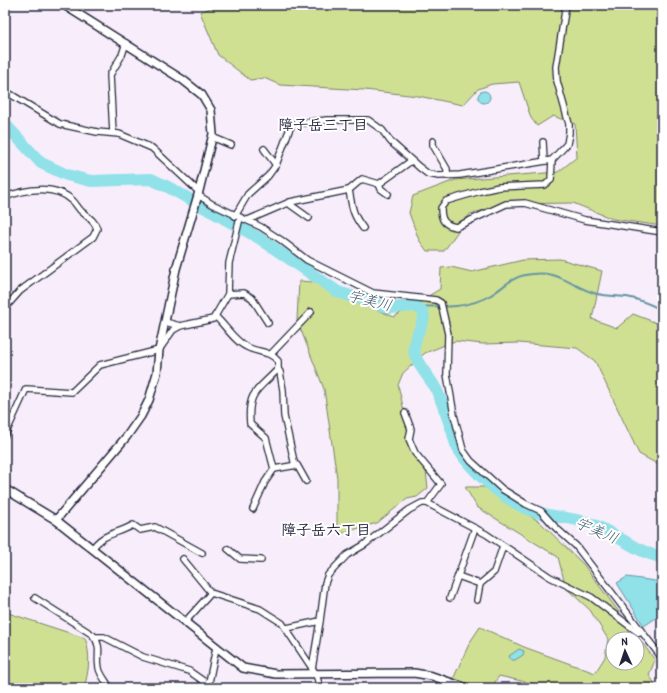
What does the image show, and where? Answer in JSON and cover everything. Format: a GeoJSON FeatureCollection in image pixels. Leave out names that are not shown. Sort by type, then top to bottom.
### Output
{"type":"FeatureCollection","features":[{"type":"Feature","properties":{"kind":"street"},"geometry":{"type":"LineString","coordinates":[[56,520],[128,436],[150,400],[157,373],[165,322],[176,269],[198,194],[212,137],[211,110],[202,94],[126,43],[64,5]]}},
{"type":"Feature","properties":{"kind":"street"},"geometry":{"type":"LineString","coordinates":[[5,434],[6,427],[26,389],[72,392],[100,365],[160,350],[173,330],[180,326],[213,319],[228,294],[229,263],[238,218],[248,194],[268,176],[276,165],[290,128],[294,124],[327,120],[368,120],[375,124],[410,160],[428,174],[447,176],[460,175],[552,160],[567,144],[569,133],[569,124],[557,81],[556,67],[566,5]]}},
{"type":"Feature","properties":{"kind":"street"},"geometry":{"type":"LineString","coordinates":[[113,133],[110,75],[122,55],[126,43]]}},
{"type":"Feature","properties":{"kind":"street"},"geometry":{"type":"LineString","coordinates":[[5,91],[60,124],[85,130],[113,133],[137,140],[152,148],[198,194],[212,204],[238,218],[248,220],[281,240],[307,260],[363,289],[373,293],[436,300],[441,303],[448,334],[447,374],[454,415],[463,450],[472,461],[502,489],[526,504],[541,511],[556,528],[576,546],[639,631]]}},
{"type":"Feature","properties":{"kind":"street"},"geometry":{"type":"LineString","coordinates":[[212,137],[231,146]]}},
{"type":"Feature","properties":{"kind":"street"},"geometry":{"type":"LineString","coordinates":[[433,141],[433,145],[447,169],[447,176]]}},
{"type":"Feature","properties":{"kind":"street"},"geometry":{"type":"LineString","coordinates":[[543,142],[544,161]]}},
{"type":"Feature","properties":{"kind":"street"},"geometry":{"type":"LineString","coordinates":[[264,149],[276,165]]}},
{"type":"Feature","properties":{"kind":"street"},"geometry":{"type":"LineString","coordinates":[[379,184],[410,160]]}},
{"type":"Feature","properties":{"kind":"street"},"geometry":{"type":"LineString","coordinates":[[552,160],[551,180],[545,185],[499,186],[456,197],[446,201],[441,208],[443,222],[447,226],[456,227],[506,204],[525,203],[585,220],[662,232]]}},
{"type":"Feature","properties":{"kind":"street"},"geometry":{"type":"LineString","coordinates":[[248,220],[288,203],[349,190],[362,179],[379,184],[381,189],[388,194]]}},
{"type":"Feature","properties":{"kind":"street"},"geometry":{"type":"LineString","coordinates":[[5,197],[28,190],[37,189],[61,194],[74,202],[80,210],[95,223],[97,230],[93,237],[20,291],[5,308]]}},
{"type":"Feature","properties":{"kind":"street"},"geometry":{"type":"LineString","coordinates":[[349,190],[351,207],[355,218],[363,228]]}},
{"type":"Feature","properties":{"kind":"street"},"geometry":{"type":"LineString","coordinates":[[288,203],[309,218]]}},
{"type":"Feature","properties":{"kind":"street"},"geometry":{"type":"LineString","coordinates":[[228,294],[244,293],[252,298],[268,323]]}},
{"type":"Feature","properties":{"kind":"street"},"geometry":{"type":"LineString","coordinates":[[271,354],[311,312]]}},
{"type":"Feature","properties":{"kind":"street"},"geometry":{"type":"LineString","coordinates":[[215,316],[240,344],[248,348],[271,354],[278,361],[278,369],[283,390],[284,416],[295,466]]}},
{"type":"Feature","properties":{"kind":"street"},"geometry":{"type":"LineString","coordinates":[[165,322],[180,326]]}},
{"type":"Feature","properties":{"kind":"street"},"geometry":{"type":"LineString","coordinates":[[274,469],[266,438],[250,424],[249,413],[252,396],[261,384],[278,369]]}},
{"type":"Feature","properties":{"kind":"street"},"geometry":{"type":"LineString","coordinates":[[406,413],[411,429],[409,439],[415,453],[441,484],[427,503]]}},
{"type":"Feature","properties":{"kind":"street"},"geometry":{"type":"LineString","coordinates":[[253,509],[265,482],[274,469],[297,465],[306,481]]}},
{"type":"Feature","properties":{"kind":"street"},"geometry":{"type":"LineString","coordinates":[[5,489],[56,520],[243,668],[258,672],[276,674],[314,671],[414,673],[432,676],[467,688]]}},
{"type":"Feature","properties":{"kind":"street"},"geometry":{"type":"LineString","coordinates":[[314,671],[325,583],[328,575],[348,555],[364,545],[409,510],[422,503],[427,503],[475,528],[550,577],[591,597],[635,631]]}},
{"type":"Feature","properties":{"kind":"street"},"geometry":{"type":"LineString","coordinates":[[92,549],[101,537],[120,532],[133,525],[140,530],[155,527],[202,553]]}},
{"type":"Feature","properties":{"kind":"street"},"geometry":{"type":"LineString","coordinates":[[450,598],[475,528]]}},
{"type":"Feature","properties":{"kind":"street"},"geometry":{"type":"LineString","coordinates":[[477,600],[480,584],[494,572],[503,546]]}},
{"type":"Feature","properties":{"kind":"street"},"geometry":{"type":"LineString","coordinates":[[228,549],[240,560],[261,560]]}},
{"type":"Feature","properties":{"kind":"street"},"geometry":{"type":"LineString","coordinates":[[183,559],[211,594],[260,610],[276,618],[287,628],[314,671],[320,688]]}},
{"type":"Feature","properties":{"kind":"street"},"geometry":{"type":"LineString","coordinates":[[458,576],[480,584]]}},
{"type":"Feature","properties":{"kind":"street"},"geometry":{"type":"LineString","coordinates":[[185,622],[211,594]]}},
{"type":"Feature","properties":{"kind":"street"},"geometry":{"type":"LineString","coordinates":[[35,598],[94,637],[104,638],[143,657],[189,671],[208,686],[216,648]]}},
{"type":"Feature","properties":{"kind":"street"},"geometry":{"type":"LineString","coordinates":[[287,628],[320,621]]}},
{"type":"Feature","properties":{"kind":"street"},"geometry":{"type":"LineString","coordinates":[[94,637],[100,650],[99,670],[110,688]]}},
{"type":"Feature","properties":{"kind":"street"},"geometry":{"type":"LineString","coordinates":[[645,639],[662,658]]}},
{"type":"Feature","properties":{"kind":"green space"},"geometry":{"type":"Polygon","coordinates":[[[218,5],[662,5],[662,226],[613,219],[573,203],[506,204],[470,214],[444,251],[427,251],[419,240],[409,213],[413,196],[455,180],[558,172],[577,157],[575,124],[553,116],[537,126],[531,118],[519,82],[492,84],[478,89],[463,105],[418,96],[365,90],[280,85],[264,78],[250,80],[218,55],[200,12],[218,5]]]}},
{"type":"Feature","properties":{"kind":"green space"},"geometry":{"type":"Polygon","coordinates":[[[560,259],[602,271],[592,319],[617,328],[633,314],[662,325],[662,470],[659,465],[639,454],[595,361],[577,348],[519,343],[483,344],[455,341],[425,353],[403,373],[398,385],[413,449],[426,472],[428,488],[417,497],[407,499],[377,523],[342,533],[337,527],[337,478],[324,389],[297,320],[299,281],[313,282],[394,317],[440,289],[441,268],[451,267],[472,272],[523,260],[560,259]]]}},
{"type":"Feature","properties":{"kind":"green space"},"geometry":{"type":"Polygon","coordinates":[[[465,487],[484,487],[540,522],[583,564],[633,631],[605,631],[605,634],[590,610],[566,588],[558,557],[477,507],[465,487]]]}},
{"type":"Feature","properties":{"kind":"green space"},"geometry":{"type":"Polygon","coordinates":[[[5,612],[85,638],[89,663],[84,688],[5,688],[5,612]]]}},
{"type":"Feature","properties":{"kind":"green space"},"geometry":{"type":"Polygon","coordinates":[[[480,627],[524,647],[595,673],[605,657],[605,671],[645,671],[645,647],[655,660],[649,675],[655,684],[650,688],[537,688],[535,684],[499,676],[491,688],[449,688],[470,642],[480,627]]]}},
{"type":"Feature","properties":{"kind":"water"},"geometry":{"type":"Polygon","coordinates":[[[482,91],[486,91],[490,97],[486,103],[482,103],[478,99],[478,95],[482,91]]]}},
{"type":"Feature","properties":{"kind":"water"},"geometry":{"type":"Polygon","coordinates":[[[627,577],[662,582],[662,614],[644,626],[617,583],[627,577]]]}},
{"type":"Feature","properties":{"kind":"water"},"geometry":{"type":"Polygon","coordinates":[[[519,649],[524,651],[523,655],[515,660],[511,660],[509,656],[519,649]]]}},
{"type":"Feature","properties":{"kind":"waterway","name":"宇美川"},"geometry":{"type":"LineString","coordinates":[[5,124],[41,163],[67,175],[91,181],[151,179],[259,238],[338,292],[390,308],[416,306],[422,311],[424,316],[415,342],[415,355],[419,364],[437,391],[458,448],[480,476],[508,499],[527,509],[543,514],[584,521],[610,532],[635,547],[653,555],[662,557]]}},
{"type":"Feature","properties":{"kind":"waterway"},"geometry":{"type":"LineString","coordinates":[[416,306],[435,307],[473,303],[491,295],[515,278],[537,273],[555,276],[597,294],[636,299],[662,310]]}},
{"type":"Feature","properties":{"kind":"district","name":"障子岳三丁目"},"geometry":{"type":"Point","coordinates":[323,124]}},
{"type":"Feature","properties":{"kind":"district","name":"障子岳六丁目"},"geometry":{"type":"Point","coordinates":[326,529]}}]}
